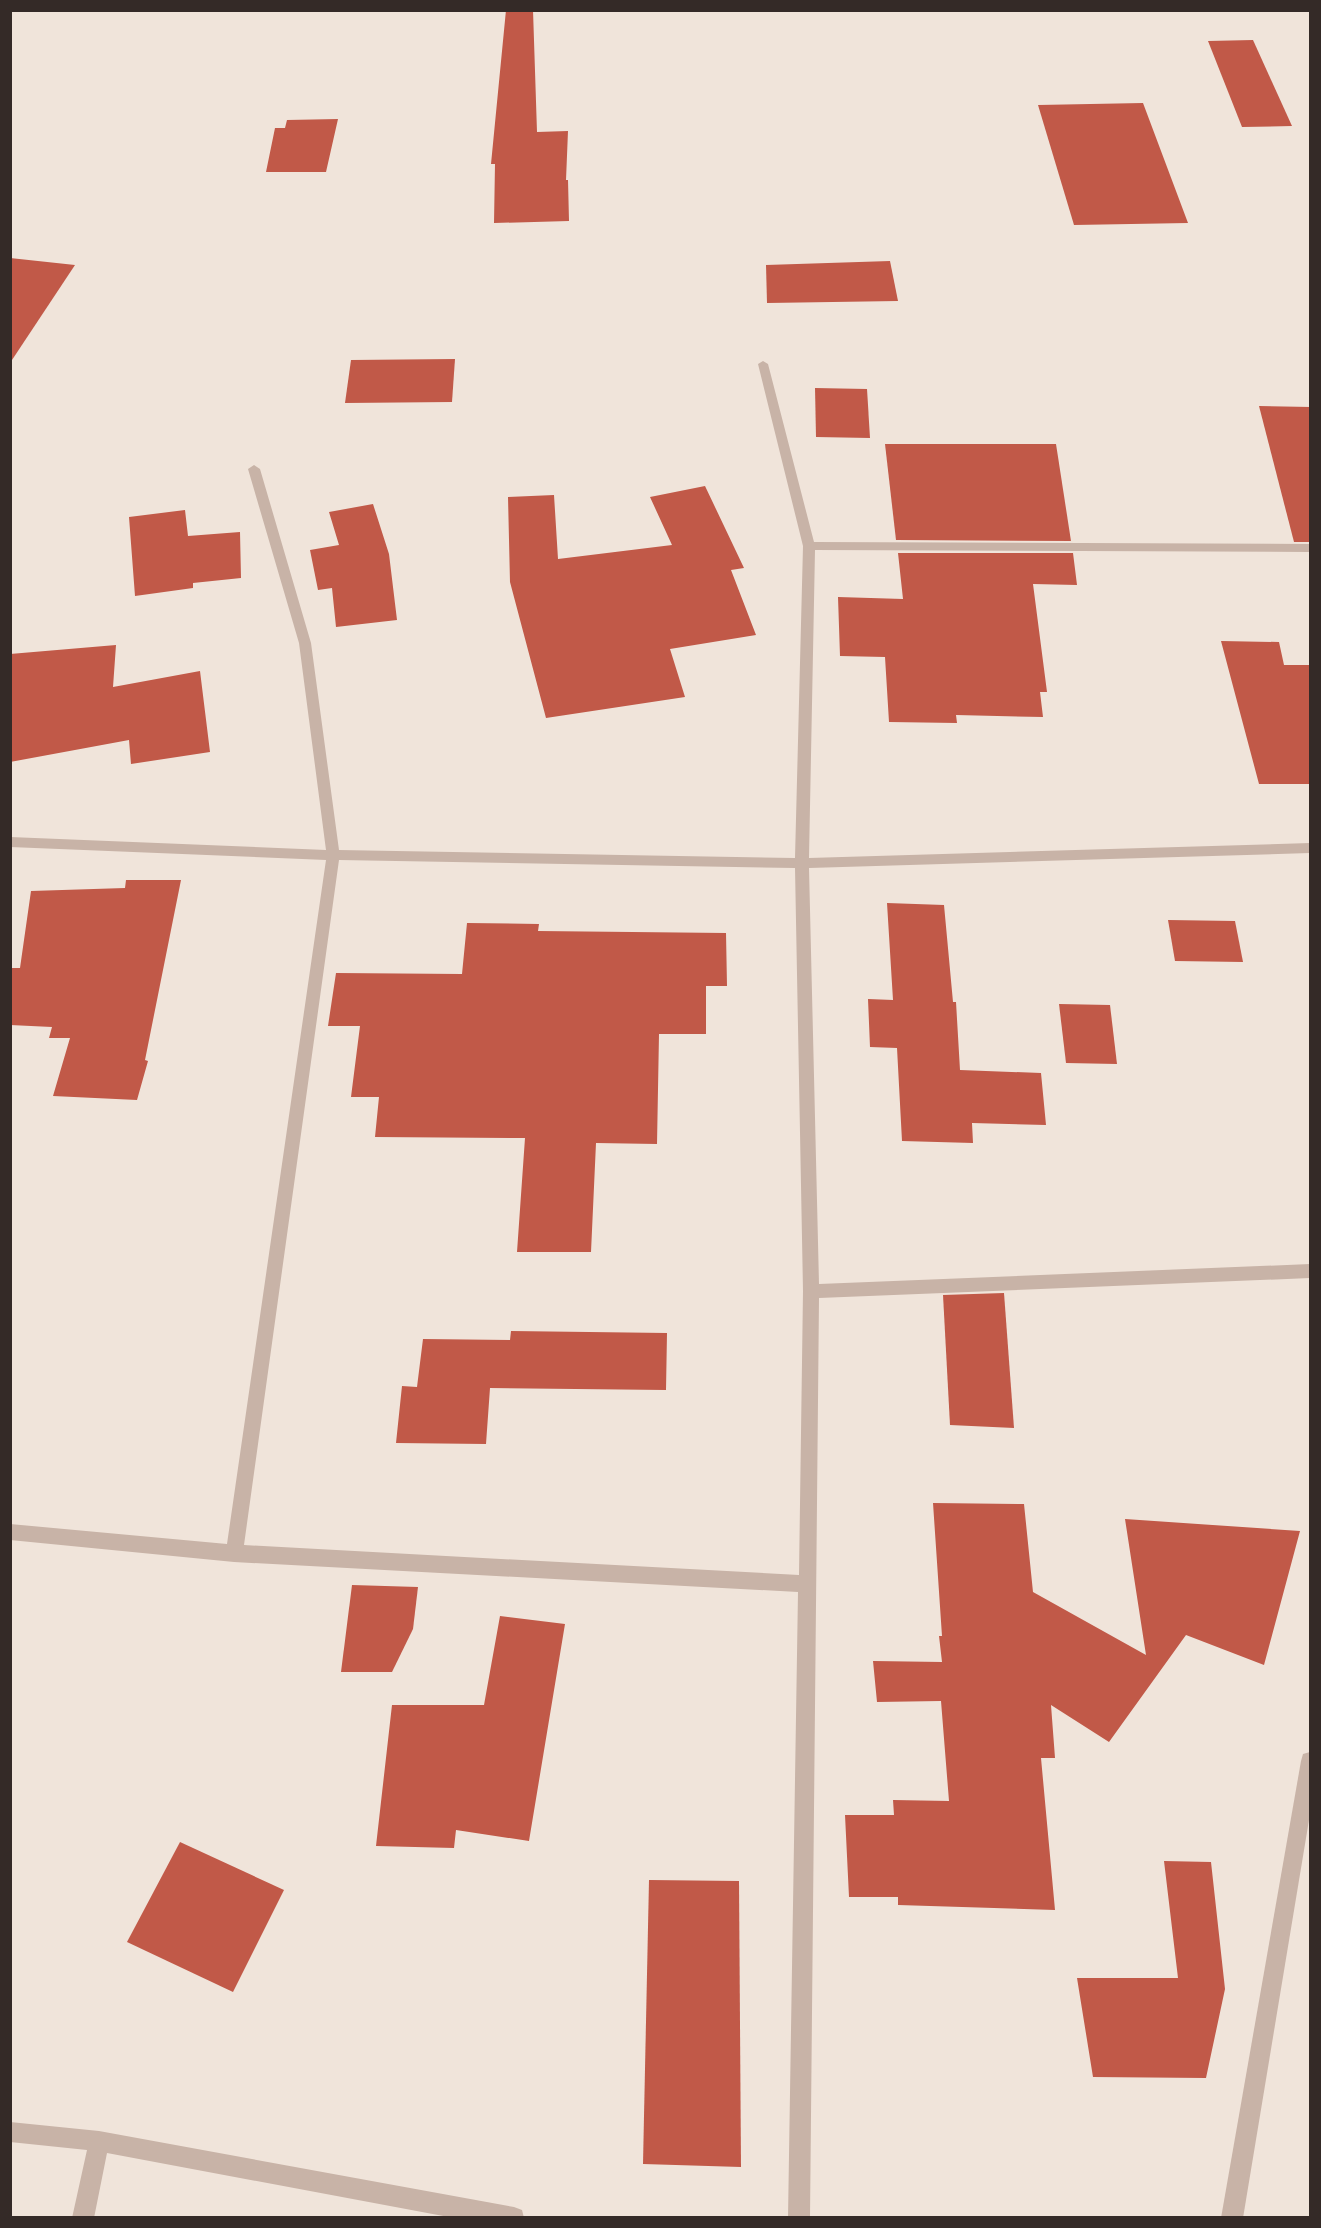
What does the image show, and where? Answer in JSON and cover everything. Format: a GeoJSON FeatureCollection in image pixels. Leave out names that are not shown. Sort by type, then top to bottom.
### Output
{"type":"FeatureCollection","features":[{"type":"Feature","properties":{"kind":"street"},"geometry":{"type":"LineString","coordinates":[[763,364],[809,546],[802,863],[811,1291],[799,2217]]}},
{"type":"Feature","properties":{"kind":"street"},"geometry":{"type":"LineString","coordinates":[[234,1553],[333,855],[305,643],[254,469]]}},
{"type":"Feature","properties":{"kind":"street"},"geometry":{"type":"LineString","coordinates":[[809,546],[1311,548]]}},
{"type":"Feature","properties":{"kind":"street"},"geometry":{"type":"LineString","coordinates":[[10,842],[333,855],[802,863],[1311,848]]}},
{"type":"Feature","properties":{"kind":"street"},"geometry":{"type":"LineString","coordinates":[[811,1291],[1311,1271]]}},
{"type":"Feature","properties":{"kind":"street"},"geometry":{"type":"LineString","coordinates":[[10,1532],[234,1553],[806,1584]]}},
{"type":"Feature","properties":{"kind":"street"},"geometry":{"type":"LineString","coordinates":[[1232,2217],[1311,1761]]}},
{"type":"Feature","properties":{"kind":"street"},"geometry":{"type":"LineString","coordinates":[[10,2132],[99,2141],[514,2217]]}},
{"type":"Feature","properties":{"kind":"street"},"geometry":{"type":"LineString","coordinates":[[83,2217],[99,2141]]}},
{"type":"Feature","properties":{"kind":"building"},"geometry":{"type":"Polygon","coordinates":[[[506,10],[533,10],[537,132],[568,131],[566,180],[568,180],[569,221],[494,223],[495,164],[491,164],[506,10]]]}},
{"type":"Feature","properties":{"kind":"building"},"geometry":{"type":"Polygon","coordinates":[[[1253,40],[1292,126],[1242,127],[1208,41],[1253,40]]]}},
{"type":"Feature","properties":{"kind":"building"},"geometry":{"type":"Polygon","coordinates":[[[1143,103],[1188,223],[1074,225],[1038,105],[1143,103]]]}},
{"type":"Feature","properties":{"kind":"building"},"geometry":{"type":"Polygon","coordinates":[[[338,119],[326,172],[266,172],[275,128],[285,128],[287,120],[338,119]]]}},
{"type":"Feature","properties":{"kind":"building"},"geometry":{"type":"Polygon","coordinates":[[[10,258],[75,265],[10,363],[10,258]]]}},
{"type":"Feature","properties":{"kind":"building"},"geometry":{"type":"Polygon","coordinates":[[[890,261],[898,301],[767,303],[766,265],[890,261]]]}},
{"type":"Feature","properties":{"kind":"building"},"geometry":{"type":"Polygon","coordinates":[[[455,359],[452,402],[345,403],[351,360],[455,359]]]}},
{"type":"Feature","properties":{"kind":"building"},"geometry":{"type":"Polygon","coordinates":[[[815,388],[867,389],[870,438],[816,437],[815,388]]]}},
{"type":"Feature","properties":{"kind":"building"},"geometry":{"type":"Polygon","coordinates":[[[1259,406],[1311,407],[1311,542],[1294,542],[1259,406]]]}},
{"type":"Feature","properties":{"kind":"building"},"geometry":{"type":"Polygon","coordinates":[[[885,444],[1056,444],[1071,541],[896,540],[885,444]]]}},
{"type":"Feature","properties":{"kind":"building"},"geometry":{"type":"Polygon","coordinates":[[[705,486],[744,568],[731,570],[756,635],[670,649],[685,697],[546,718],[510,582],[508,497],[554,495],[558,559],[672,545],[650,497],[705,486]]]}},
{"type":"Feature","properties":{"kind":"building"},"geometry":{"type":"Polygon","coordinates":[[[373,504],[389,554],[397,620],[336,627],[332,588],[318,590],[310,550],[339,545],[329,512],[373,504]]]}},
{"type":"Feature","properties":{"kind":"building"},"geometry":{"type":"Polygon","coordinates":[[[185,510],[188,536],[240,532],[241,578],[193,583],[193,588],[135,596],[129,517],[185,510]]]}},
{"type":"Feature","properties":{"kind":"building"},"geometry":{"type":"Polygon","coordinates":[[[898,553],[1073,553],[1077,585],[1033,584],[1047,692],[1040,692],[1043,717],[956,715],[957,723],[889,722],[885,657],[840,656],[838,597],[903,599],[898,553]]]}},
{"type":"Feature","properties":{"kind":"building"},"geometry":{"type":"Polygon","coordinates":[[[1221,641],[1279,642],[1284,665],[1311,665],[1311,784],[1259,784],[1221,641]]]}},
{"type":"Feature","properties":{"kind":"building"},"geometry":{"type":"Polygon","coordinates":[[[116,645],[113,687],[200,671],[210,752],[131,764],[129,740],[10,762],[10,654],[116,645]]]}},
{"type":"Feature","properties":{"kind":"building"},"geometry":{"type":"Polygon","coordinates":[[[126,880],[181,880],[145,1060],[148,1061],[137,1100],[53,1096],[70,1038],[49,1038],[52,1027],[10,1025],[10,968],[20,968],[31,891],[125,888],[126,880]]]}},
{"type":"Feature","properties":{"kind":"building"},"geometry":{"type":"Polygon","coordinates":[[[887,903],[944,905],[953,1002],[956,1002],[960,1070],[1041,1073],[1046,1125],[972,1123],[973,1143],[902,1141],[897,1048],[870,1047],[868,999],[893,1000],[887,903]]]}},
{"type":"Feature","properties":{"kind":"building"},"geometry":{"type":"Polygon","coordinates":[[[1168,920],[1235,921],[1243,962],[1175,961],[1168,920]]]}},
{"type":"Feature","properties":{"kind":"building"},"geometry":{"type":"Polygon","coordinates":[[[467,923],[539,924],[538,931],[726,933],[727,986],[706,986],[706,1034],[659,1034],[657,1144],[596,1143],[591,1252],[517,1252],[525,1138],[375,1137],[379,1097],[351,1097],[360,1026],[328,1026],[336,973],[462,974],[467,923]]]}},
{"type":"Feature","properties":{"kind":"building"},"geometry":{"type":"Polygon","coordinates":[[[1059,1004],[1110,1005],[1117,1064],[1066,1063],[1059,1004]]]}},
{"type":"Feature","properties":{"kind":"building"},"geometry":{"type":"Polygon","coordinates":[[[1004,1293],[1014,1428],[950,1425],[943,1295],[1004,1293]]]}},
{"type":"Feature","properties":{"kind":"building"},"geometry":{"type":"Polygon","coordinates":[[[511,1331],[667,1333],[666,1390],[490,1388],[486,1444],[396,1443],[402,1386],[417,1387],[423,1339],[510,1340],[511,1331]]]}},
{"type":"Feature","properties":{"kind":"building"},"geometry":{"type":"Polygon","coordinates":[[[933,1503],[1024,1504],[1033,1592],[1146,1655],[1125,1519],[1300,1531],[1264,1665],[1186,1635],[1109,1742],[1051,1705],[1055,1758],[1041,1758],[1055,1910],[898,1905],[898,1897],[849,1897],[845,1815],[894,1815],[893,1800],[949,1801],[941,1701],[877,1702],[873,1661],[942,1662],[933,1503]]]}},
{"type":"Feature","properties":{"kind":"building"},"geometry":{"type":"Polygon","coordinates":[[[352,1585],[418,1587],[413,1629],[392,1672],[341,1672],[352,1585]]]}},
{"type":"Feature","properties":{"kind":"building"},"geometry":{"type":"Polygon","coordinates":[[[500,1616],[565,1624],[529,1841],[456,1830],[454,1848],[376,1846],[392,1705],[484,1705],[500,1616]]]}},
{"type":"Feature","properties":{"kind":"building"},"geometry":{"type":"Polygon","coordinates":[[[180,1842],[284,1890],[233,1992],[127,1942],[180,1842]]]}},
{"type":"Feature","properties":{"kind":"building"},"geometry":{"type":"Polygon","coordinates":[[[1164,1861],[1211,1862],[1225,1989],[1206,2078],[1093,2077],[1077,1978],[1178,1978],[1164,1861]]]}},
{"type":"Feature","properties":{"kind":"building"},"geometry":{"type":"Polygon","coordinates":[[[649,1880],[739,1881],[741,2167],[643,2164],[649,1880]]]}}]}
